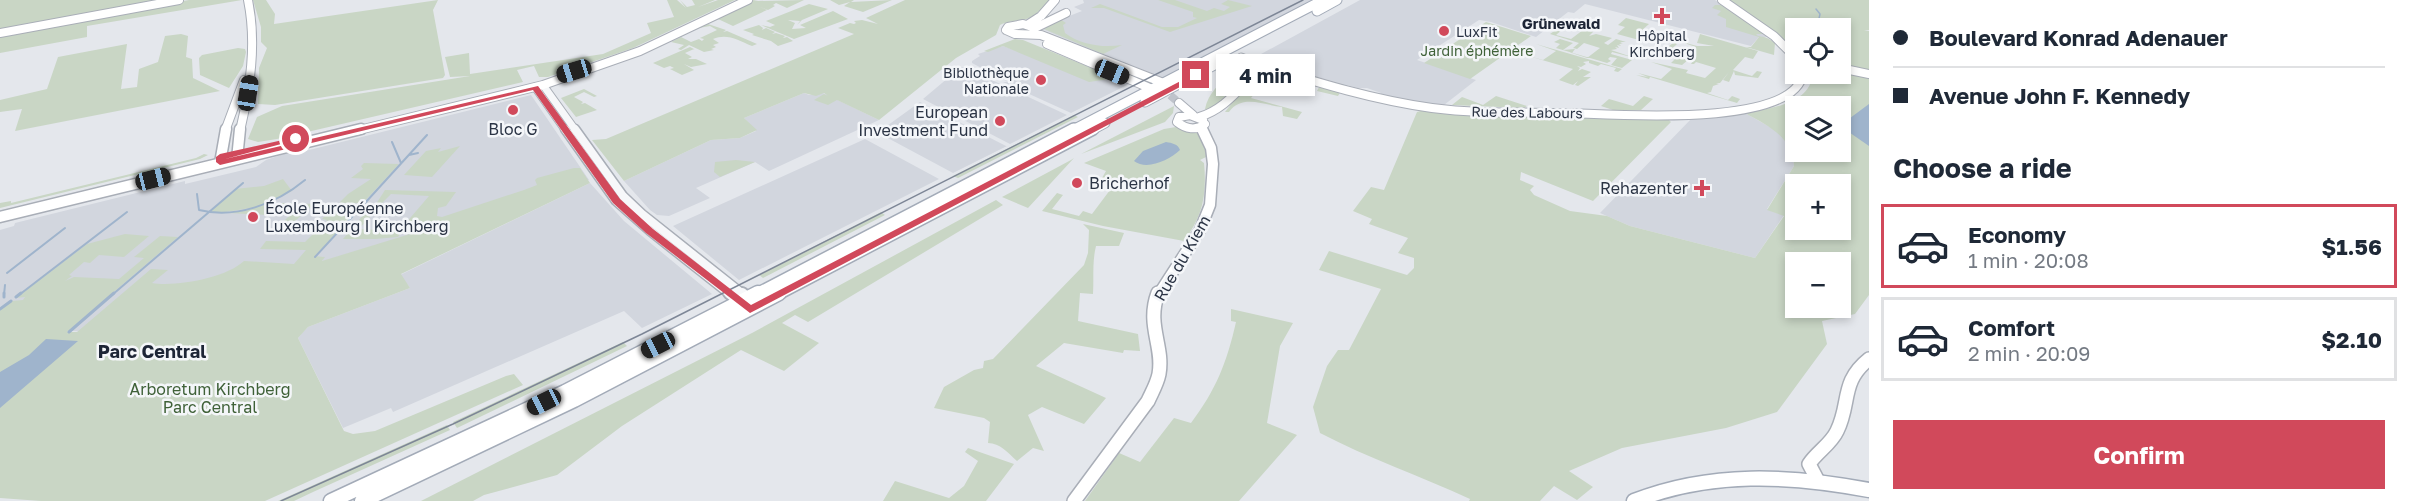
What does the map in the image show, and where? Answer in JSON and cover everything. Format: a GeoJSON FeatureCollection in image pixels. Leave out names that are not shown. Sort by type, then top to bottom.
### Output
{"type":"FeatureCollection","features":[{"type":"Feature","properties":{"kind":"main road"},"geometry":{"type":"LineString","coordinates":[[0,33],[180,0]]}},
{"type":"Feature","properties":{"kind":"main road"},"geometry":{"type":"LineString","coordinates":[[237,156],[252,63],[254,31],[248,0]]}},
{"type":"Feature","properties":{"kind":"main road"},"geometry":{"type":"LineString","coordinates":[[237,156],[549,79],[633,49],[738,0]]}},
{"type":"Feature","properties":{"kind":"main road"},"geometry":{"type":"LineString","coordinates":[[0,210],[539,86],[640,51],[748,0]]}},
{"type":"Feature","properties":{"kind":"main road"},"geometry":{"type":"LineString","coordinates":[[362,501],[563,405],[1323,0]]}},
{"type":"Feature","properties":{"kind":"main road"},"geometry":{"type":"LineString","coordinates":[[1034,33],[1159,88],[1174,87],[1337,0]]}},
{"type":"Feature","properties":{"kind":"main road"},"geometry":{"type":"LineString","coordinates":[[1722,0],[1774,36],[1785,47]]}},
{"type":"Feature","properties":{"kind":"main road"},"geometry":{"type":"LineString","coordinates":[[1058,2],[1066,14],[1034,33],[1041,16],[1058,2]]}},
{"type":"Feature","properties":{"kind":"main road"},"geometry":{"type":"LineString","coordinates":[[1034,33],[1139,78]]}},
{"type":"Feature","properties":{"kind":"main road"},"geometry":{"type":"LineString","coordinates":[[220,160],[233,112],[252,63]]}},
{"type":"Feature","properties":{"kind":"main road"},"geometry":{"type":"LineString","coordinates":[[1202,122],[1182,110],[1178,119],[1178,123],[1191,129],[1202,122],[1221,109],[1236,90],[1264,66]]}},
{"type":"Feature","properties":{"kind":"main road","name":"Rue des Labours"},"geometry":{"type":"LineString","coordinates":[[1264,66],[1397,102],[1434,108],[1620,114],[1703,113],[1755,107],[1791,94],[1801,84]]}},
{"type":"Feature","properties":{"kind":"main road"},"geometry":{"type":"LineString","coordinates":[[1851,70],[1869,74]]}},
{"type":"Feature","properties":{"kind":"main road"},"geometry":{"type":"LineString","coordinates":[[233,112],[244,111]]}},
{"type":"Feature","properties":{"kind":"main road","name":"Rue du Kiem"},"geometry":{"type":"LineString","coordinates":[[1074,501],[1158,383],[1160,360],[1152,327],[1155,300],[1169,274],[1203,226],[1213,199],[1211,147],[1202,122]]}},
{"type":"Feature","properties":{"kind":"main road"},"geometry":{"type":"LineString","coordinates":[[0,217],[220,160]]}},
{"type":"Feature","properties":{"kind":"main road"},"geometry":{"type":"LineString","coordinates":[[331,501],[749,304]]}},
{"type":"Feature","properties":{"kind":"main road"},"geometry":{"type":"LineString","coordinates":[[1818,481],[1809,464],[1827,447],[1838,430],[1848,383],[1853,372],[1869,359]]}},
{"type":"Feature","properties":{"kind":"main road"},"geometry":{"type":"LineString","coordinates":[[1634,501],[1657,491],[1681,485],[1714,481],[1770,479],[1818,481],[1869,490]]}},
{"type":"Feature","properties":{"kind":"street","name":"Rue des Labours"},"geometry":{"type":"LineString","coordinates":[[1241,57],[1264,66]]}},
{"type":"Feature","properties":{"kind":"street"},"geometry":{"type":"LineString","coordinates":[[539,86],[607,189],[749,304]]}},
{"type":"Feature","properties":{"kind":"shaded area"},"geometry":{"type":"Polygon","coordinates":[[[1083,0],[1318,0],[1163,83],[1149,74],[1042,29],[1044,26],[1082,11],[1074,7],[1084,3],[1083,0]]]}},
{"type":"Feature","properties":{"kind":"shaded area"},"geometry":{"type":"Polygon","coordinates":[[[1360,0],[1715,0],[1768,37],[1759,37],[1751,46],[1585,4],[1574,13],[1568,12],[1536,37],[1479,20],[1417,60],[1476,80],[1444,105],[1380,95],[1381,93],[1367,88],[1358,88],[1252,59],[1360,0]]]}},
{"type":"Feature","properties":{"kind":"shaded area","name":"Bibliothèque Nationale"},"geometry":{"type":"Polygon","coordinates":[[[1003,46],[1099,80],[1116,78],[1129,84],[1071,113],[1003,82],[1008,82],[972,63],[980,56],[978,54],[1003,46]]]}},
{"type":"Feature","properties":{"kind":"shaded area"},"geometry":{"type":"Polygon","coordinates":[[[961,67],[1067,115],[1010,144],[923,99],[961,67]]]}},
{"type":"Feature","properties":{"kind":"shaded area"},"geometry":{"type":"Polygon","coordinates":[[[804,93],[809,95],[823,93],[879,120],[769,171],[755,162],[696,188],[710,198],[669,216],[657,215],[650,210],[624,181],[711,140],[740,138],[756,131],[744,118],[804,93]]]}},
{"type":"Feature","properties":{"kind":"shaded area","name":"École Européenne Luxembourg I Kirchberg"},"geometry":{"type":"Polygon","coordinates":[[[531,95],[589,180],[324,261],[322,261],[324,257],[302,256],[295,264],[87,332],[0,326],[0,230],[14,226],[15,223],[185,181],[185,184],[256,167],[266,160],[284,154],[301,152],[531,95]]]}},
{"type":"Feature","properties":{"kind":"shaded area"},"geometry":{"type":"Polygon","coordinates":[[[920,102],[1007,146],[953,173],[884,136],[884,128],[920,102]]]}},
{"type":"Feature","properties":{"kind":"shaded area","name":"Rehazenter"},"geometry":{"type":"Polygon","coordinates":[[[1745,113],[1782,134],[1785,141],[1785,162],[1794,162],[1794,166],[1789,174],[1785,174],[1785,180],[1767,209],[1784,215],[1755,258],[1630,226],[1600,213],[1692,118],[1745,113]]]}},
{"type":"Feature","properties":{"kind":"shaded area"},"geometry":{"type":"Polygon","coordinates":[[[865,139],[939,179],[739,280],[673,226],[865,139]]]}},
{"type":"Feature","properties":{"kind":"shaded area"},"geometry":{"type":"Polygon","coordinates":[[[590,183],[624,221],[712,294],[642,328],[624,311],[393,412],[391,408],[343,428],[298,338],[308,327],[410,288],[400,275],[590,183]]]}},
{"type":"Feature","properties":{"kind":"green space"},"geometry":{"type":"Polygon","coordinates":[[[0,0],[170,0],[0,31],[0,0]]]}},
{"type":"Feature","properties":{"kind":"green space"},"geometry":{"type":"Polygon","coordinates":[[[189,0],[242,0],[87,26],[87,37],[0,53],[0,35],[189,0]]]}},
{"type":"Feature","properties":{"kind":"green space"},"geometry":{"type":"Polygon","coordinates":[[[253,0],[266,0],[275,14],[274,24],[438,0],[433,10],[445,75],[443,78],[275,105],[258,104],[259,68],[267,48],[261,42],[261,27],[253,0]]]}},
{"type":"Feature","properties":{"kind":"green space"},"geometry":{"type":"Polygon","coordinates":[[[667,0],[677,0],[686,8],[680,0],[687,7],[695,5],[692,0],[715,0],[698,7],[718,0],[735,0],[633,48],[548,77],[539,77],[534,66],[517,70],[523,82],[277,139],[258,142],[248,139],[257,117],[282,106],[470,76],[450,77],[445,57],[469,53],[470,74],[603,54],[651,33],[647,23],[674,17],[667,0]]]}},
{"type":"Feature","properties":{"kind":"green space"},"geometry":{"type":"Polygon","coordinates":[[[753,0],[804,0],[787,8],[776,3],[768,10],[760,7],[767,10],[733,26],[718,19],[753,0]]]}},
{"type":"Feature","properties":{"kind":"green space"},"geometry":{"type":"Polygon","coordinates":[[[830,0],[854,0],[851,2],[892,0],[863,12],[844,6],[850,2],[839,5],[830,0]]]}},
{"type":"Feature","properties":{"kind":"green space"},"geometry":{"type":"Polygon","coordinates":[[[905,0],[1052,0],[1036,17],[1040,10],[1030,18],[1000,25],[996,35],[956,58],[879,120],[837,100],[828,105],[814,100],[824,94],[828,96],[824,93],[816,96],[804,93],[744,118],[757,130],[740,138],[711,140],[624,181],[592,140],[606,139],[854,34],[838,28],[856,23],[854,21],[862,20],[878,24],[866,18],[905,0]]]}},
{"type":"Feature","properties":{"kind":"green space"},"geometry":{"type":"Polygon","coordinates":[[[1158,0],[1175,0],[1207,11],[1214,8],[1224,11],[1230,7],[1221,4],[1228,0],[1252,6],[1170,32],[1104,8],[1091,8],[1100,4],[1162,27],[1178,27],[1197,18],[1193,17],[1193,12],[1158,0]]]}},
{"type":"Feature","properties":{"kind":"green space"},"geometry":{"type":"Polygon","coordinates":[[[1727,0],[1869,0],[1869,30],[1864,31],[1869,31],[1869,72],[1851,68],[1851,18],[1785,18],[1785,43],[1727,0]]]}},
{"type":"Feature","properties":{"kind":"green space"},"geometry":{"type":"Polygon","coordinates":[[[809,4],[828,9],[802,20],[797,25],[800,21],[788,20],[795,23],[792,29],[806,28],[800,25],[833,11],[848,19],[794,39],[761,25],[770,27],[775,25],[766,21],[809,4]]]}},
{"type":"Feature","properties":{"kind":"green space"},"geometry":{"type":"Polygon","coordinates":[[[1715,5],[1721,5],[1764,34],[1756,34],[1758,36],[1775,43],[1774,55],[1746,47],[1751,47],[1759,37],[1726,27],[1726,19],[1717,15],[1721,11],[1712,8],[1715,5]]]}},
{"type":"Feature","properties":{"kind":"green space"},"geometry":{"type":"Polygon","coordinates":[[[1626,18],[1649,24],[1641,31],[1658,36],[1638,31],[1637,33],[1648,36],[1639,35],[1636,37],[1641,39],[1639,40],[1617,34],[1625,27],[1618,25],[1626,18]]]}},
{"type":"Feature","properties":{"kind":"green space"},"geometry":{"type":"Polygon","coordinates":[[[1060,19],[1066,23],[1063,25],[1065,33],[1085,43],[1100,46],[1122,45],[1103,54],[1044,29],[1060,19]]]}},
{"type":"Feature","properties":{"kind":"green space","name":"Jardin éphémère"},"geometry":{"type":"Polygon","coordinates":[[[1486,22],[1531,36],[1470,79],[1424,63],[1486,22]]]}},
{"type":"Feature","properties":{"kind":"green space"},"geometry":{"type":"Polygon","coordinates":[[[708,24],[757,44],[752,46],[732,38],[718,37],[713,39],[719,43],[713,45],[716,47],[711,49],[714,50],[704,52],[689,45],[681,50],[678,49],[684,45],[671,42],[681,37],[691,42],[699,39],[702,41],[704,39],[700,38],[717,30],[710,26],[699,28],[708,24]]]}},
{"type":"Feature","properties":{"kind":"green space"},"geometry":{"type":"Polygon","coordinates":[[[759,25],[763,28],[762,30],[766,28],[775,32],[772,34],[785,36],[783,38],[787,37],[793,41],[778,46],[743,30],[759,25]]]}},
{"type":"Feature","properties":{"kind":"green space"},"geometry":{"type":"Polygon","coordinates":[[[1560,27],[1564,28],[1556,35],[1571,39],[1583,30],[1593,32],[1589,36],[1596,34],[1612,38],[1604,43],[1608,45],[1616,39],[1626,42],[1620,43],[1623,44],[1619,44],[1621,46],[1617,45],[1619,48],[1615,47],[1617,49],[1611,50],[1635,58],[1612,52],[1611,54],[1632,60],[1622,68],[1611,65],[1617,58],[1610,57],[1608,59],[1611,61],[1607,63],[1588,57],[1600,48],[1584,43],[1577,49],[1573,48],[1579,43],[1550,34],[1560,27]]]}},
{"type":"Feature","properties":{"kind":"green space"},"geometry":{"type":"Polygon","coordinates":[[[181,34],[188,36],[186,57],[192,59],[193,78],[220,91],[15,131],[22,109],[0,112],[0,100],[47,89],[58,57],[127,44],[121,89],[137,87],[139,69],[158,62],[165,36],[181,34]]]}},
{"type":"Feature","properties":{"kind":"green space"},"geometry":{"type":"Polygon","coordinates":[[[1700,34],[1758,51],[1753,59],[1745,57],[1733,70],[1752,76],[1757,71],[1762,72],[1758,78],[1735,75],[1734,71],[1729,82],[1723,80],[1729,72],[1720,83],[1716,83],[1719,84],[1713,86],[1711,92],[1707,93],[1728,100],[1732,96],[1740,99],[1737,103],[1650,77],[1649,79],[1636,75],[1648,77],[1638,73],[1661,79],[1672,69],[1651,62],[1688,70],[1686,73],[1705,78],[1716,68],[1696,62],[1691,64],[1693,61],[1688,60],[1682,65],[1671,63],[1678,56],[1663,51],[1673,43],[1677,44],[1668,52],[1686,57],[1696,47],[1675,40],[1697,46],[1714,46],[1697,43],[1700,34]]]}},
{"type":"Feature","properties":{"kind":"green space"},"geometry":{"type":"Polygon","coordinates":[[[1015,39],[1023,40],[1116,78],[1089,82],[1003,46],[988,52],[984,51],[1015,39]]]}},
{"type":"Feature","properties":{"kind":"green space"},"geometry":{"type":"Polygon","coordinates":[[[1560,39],[1573,43],[1563,50],[1575,49],[1572,53],[1556,48],[1560,44],[1554,42],[1560,39]]]}},
{"type":"Feature","properties":{"kind":"green space"},"geometry":{"type":"Polygon","coordinates":[[[1536,44],[1622,69],[1618,72],[1614,71],[1616,68],[1601,64],[1598,66],[1589,61],[1583,62],[1586,64],[1581,67],[1577,66],[1580,68],[1578,71],[1582,69],[1591,72],[1583,77],[1591,77],[1578,86],[1575,85],[1578,81],[1573,85],[1559,80],[1573,69],[1521,54],[1543,60],[1556,51],[1536,44]]]}},
{"type":"Feature","properties":{"kind":"green space"},"geometry":{"type":"Polygon","coordinates":[[[690,47],[694,49],[685,53],[692,57],[688,59],[696,59],[707,64],[691,67],[684,64],[694,70],[682,75],[670,69],[674,68],[670,66],[664,68],[653,63],[690,47]]]}},
{"type":"Feature","properties":{"kind":"green space"},"geometry":{"type":"Polygon","coordinates":[[[238,48],[245,49],[246,52],[243,66],[229,88],[200,75],[199,58],[202,55],[238,48]]]}},
{"type":"Feature","properties":{"kind":"green space"},"geometry":{"type":"Polygon","coordinates":[[[1248,64],[1254,66],[1216,106],[1211,110],[1205,109],[1216,88],[1234,73],[1232,72],[1248,64]]]}},
{"type":"Feature","properties":{"kind":"green space"},"geometry":{"type":"Polygon","coordinates":[[[1265,70],[1341,91],[1338,96],[1317,91],[1319,87],[1281,76],[1267,78],[1251,98],[1302,112],[1297,119],[1283,116],[1282,107],[1253,102],[1240,103],[1229,112],[1225,112],[1242,90],[1265,70]]]}},
{"type":"Feature","properties":{"kind":"green space"},"geometry":{"type":"Polygon","coordinates":[[[1851,72],[1869,76],[1869,295],[1855,314],[1851,315],[1851,252],[1785,252],[1785,318],[1836,318],[1822,321],[1827,344],[1777,412],[1726,428],[1622,448],[1569,471],[1593,487],[1577,500],[1554,486],[1540,501],[1469,501],[1470,499],[1320,433],[1313,407],[1327,366],[1338,350],[1349,350],[1381,289],[1319,270],[1329,251],[1407,275],[1414,268],[1414,258],[1398,253],[1408,238],[1369,224],[1372,219],[1353,211],[1371,187],[1384,190],[1417,112],[1424,110],[1480,115],[1668,119],[1671,122],[1593,201],[1521,172],[1520,180],[1534,186],[1530,190],[1534,195],[1570,211],[1607,216],[1630,226],[1755,258],[1784,216],[1767,210],[1785,181],[1785,240],[1851,240],[1851,174],[1789,174],[1794,166],[1793,162],[1851,162],[1851,96],[1800,96],[1810,84],[1851,84],[1851,72]]]}},
{"type":"Feature","properties":{"kind":"green space"},"geometry":{"type":"Polygon","coordinates":[[[584,89],[597,96],[594,97],[584,92],[574,97],[583,102],[581,104],[585,103],[597,110],[576,117],[561,98],[584,89]]]}},
{"type":"Feature","properties":{"kind":"green space"},"geometry":{"type":"Polygon","coordinates":[[[1496,96],[1527,106],[1524,108],[1452,105],[1462,97],[1483,105],[1496,96]]]}},
{"type":"Feature","properties":{"kind":"green space"},"geometry":{"type":"Polygon","coordinates":[[[1644,96],[1653,99],[1641,110],[1613,110],[1601,106],[1609,99],[1633,106],[1644,96]]]}},
{"type":"Feature","properties":{"kind":"green space"},"geometry":{"type":"Polygon","coordinates":[[[1785,104],[1785,141],[1770,128],[1745,113],[1785,104]]]}},
{"type":"Feature","properties":{"kind":"green space"},"geometry":{"type":"Polygon","coordinates":[[[1174,106],[1173,113],[1165,122],[1081,154],[1174,106]]]}},
{"type":"Feature","properties":{"kind":"green space"},"geometry":{"type":"Polygon","coordinates":[[[1074,115],[1078,117],[958,178],[953,176],[1074,115]]]}},
{"type":"Feature","properties":{"kind":"green space"},"geometry":{"type":"Polygon","coordinates":[[[1176,127],[1197,133],[1205,146],[1206,157],[1200,160],[1204,163],[1205,174],[1202,204],[1196,223],[1184,241],[1103,226],[1042,211],[1057,193],[1063,195],[1052,209],[1079,216],[1083,211],[1092,214],[1116,182],[1102,178],[1106,171],[1084,163],[1164,129],[1176,127]]]}},
{"type":"Feature","properties":{"kind":"green space"},"geometry":{"type":"Polygon","coordinates":[[[460,146],[432,177],[404,175],[426,151],[441,148],[438,152],[460,146]]]}},
{"type":"Feature","properties":{"kind":"green space"},"geometry":{"type":"Polygon","coordinates":[[[204,154],[208,155],[200,159],[0,208],[0,203],[11,201],[11,203],[196,158],[204,154]]]}},
{"type":"Feature","properties":{"kind":"green space"},"geometry":{"type":"Polygon","coordinates":[[[1074,158],[1028,208],[1002,197],[1071,160],[1074,158]]]}},
{"type":"Feature","properties":{"kind":"green space"},"geometry":{"type":"Polygon","coordinates":[[[736,160],[755,162],[720,177],[714,172],[715,162],[736,160]]]}},
{"type":"Feature","properties":{"kind":"green space"},"geometry":{"type":"Polygon","coordinates":[[[364,163],[399,164],[363,203],[339,203],[371,179],[351,178],[363,169],[361,166],[364,163]]]}},
{"type":"Feature","properties":{"kind":"green space","name":"Arboretum Kirchberg Parc Central"},"geometry":{"type":"Polygon","coordinates":[[[580,168],[590,183],[401,274],[410,288],[308,327],[298,338],[344,431],[353,434],[375,431],[506,376],[514,374],[523,385],[265,501],[41,501],[0,498],[0,310],[12,301],[23,300],[25,297],[16,298],[87,244],[125,234],[149,236],[124,257],[99,255],[90,263],[84,262],[65,281],[74,277],[119,279],[144,258],[134,257],[160,236],[178,237],[67,332],[77,332],[151,269],[168,270],[152,283],[174,284],[213,276],[236,267],[244,261],[294,264],[306,250],[260,249],[266,241],[305,242],[318,229],[321,229],[327,220],[322,219],[338,206],[362,206],[315,256],[325,257],[322,261],[410,234],[401,233],[398,237],[375,239],[343,239],[370,207],[378,208],[359,229],[399,231],[429,196],[391,194],[381,204],[376,204],[385,190],[456,192],[446,206],[438,208],[437,216],[442,217],[537,185],[535,180],[537,178],[580,168]]]}},
{"type":"Feature","properties":{"kind":"green space"},"geometry":{"type":"Polygon","coordinates":[[[283,179],[292,191],[266,204],[272,203],[272,212],[268,215],[229,213],[256,207],[208,213],[235,189],[264,186],[283,179]]]}},
{"type":"Feature","properties":{"kind":"green space"},"geometry":{"type":"Polygon","coordinates":[[[996,200],[1003,205],[808,322],[795,315],[782,323],[819,343],[784,371],[741,350],[622,426],[557,475],[484,495],[473,501],[421,501],[752,333],[996,200]]]}},
{"type":"Feature","properties":{"kind":"green space"},"geometry":{"type":"Polygon","coordinates":[[[282,203],[314,204],[295,221],[284,221],[291,214],[279,213],[282,203]]]}},
{"type":"Feature","properties":{"kind":"green space"},"geometry":{"type":"Polygon","coordinates":[[[881,212],[885,215],[763,278],[759,275],[881,212]]]}},
{"type":"Feature","properties":{"kind":"green space"},"geometry":{"type":"Polygon","coordinates":[[[1083,224],[1124,233],[1119,246],[1096,246],[1093,294],[1080,293],[1078,321],[1138,334],[1140,351],[1124,350],[1123,353],[1064,343],[1036,366],[1106,398],[1084,424],[1042,407],[1028,415],[1044,451],[1033,448],[1017,461],[1000,447],[988,443],[990,422],[984,418],[934,408],[944,387],[974,370],[983,368],[984,361],[993,359],[1084,265],[1088,253],[1089,230],[1083,224]]]}},
{"type":"Feature","properties":{"kind":"green space"},"geometry":{"type":"Polygon","coordinates":[[[1231,309],[1293,323],[1280,346],[1267,423],[1297,435],[1239,501],[1085,501],[1119,453],[1140,462],[1174,418],[1191,423],[1214,387],[1229,350],[1236,322],[1231,321],[1231,309]]]}},
{"type":"Feature","properties":{"kind":"green space"},"geometry":{"type":"Polygon","coordinates":[[[623,342],[627,346],[457,428],[453,422],[623,342]]]}},
{"type":"Feature","properties":{"kind":"green space"},"geometry":{"type":"Polygon","coordinates":[[[447,425],[450,430],[294,501],[278,501],[447,425]]]}},
{"type":"Feature","properties":{"kind":"green space"},"geometry":{"type":"Polygon","coordinates":[[[968,448],[1014,464],[986,501],[883,501],[895,481],[949,498],[964,486],[978,461],[965,452],[968,448]]]}},
{"type":"Feature","properties":{"kind":"water"},"geometry":{"type":"Polygon","coordinates":[[[1869,104],[1869,146],[1851,134],[1851,117],[1869,104]]]}},
{"type":"Feature","properties":{"kind":"water"},"geometry":{"type":"Polygon","coordinates":[[[1166,142],[1173,143],[1180,150],[1164,161],[1151,165],[1134,161],[1143,151],[1166,142]]]}},
{"type":"Feature","properties":{"kind":"water"},"geometry":{"type":"Polygon","coordinates":[[[46,339],[78,341],[0,408],[0,372],[29,355],[46,339]]]}},
{"type":"Feature","properties":{"kind":"waterway"},"geometry":{"type":"LineString","coordinates":[[1816,9],[1820,14],[1819,18]]}},
{"type":"Feature","properties":{"kind":"waterway"},"geometry":{"type":"LineString","coordinates":[[365,203],[427,135]]}},
{"type":"Feature","properties":{"kind":"waterway"},"geometry":{"type":"LineString","coordinates":[[392,142],[401,163]]}},
{"type":"Feature","properties":{"kind":"waterway"},"geometry":{"type":"LineString","coordinates":[[409,155],[418,153]]}},
{"type":"Feature","properties":{"kind":"waterway"},"geometry":{"type":"LineString","coordinates":[[210,212],[241,211],[255,207],[294,189],[305,180]]}},
{"type":"Feature","properties":{"kind":"waterway"},"geometry":{"type":"LineString","coordinates":[[210,212],[243,183]]}},
{"type":"Feature","properties":{"kind":"waterway"},"geometry":{"type":"LineString","coordinates":[[197,194],[199,210],[210,212]]}},
{"type":"Feature","properties":{"kind":"waterway"},"geometry":{"type":"LineString","coordinates":[[315,257],[362,206]]}},
{"type":"Feature","properties":{"kind":"waterway"},"geometry":{"type":"LineString","coordinates":[[19,295],[127,212]]}},
{"type":"Feature","properties":{"kind":"waterway"},"geometry":{"type":"LineString","coordinates":[[112,295],[210,212]]}},
{"type":"Feature","properties":{"kind":"waterway"},"geometry":{"type":"LineString","coordinates":[[7,273],[65,228]]}},
{"type":"Feature","properties":{"kind":"waterway"},"geometry":{"type":"LineString","coordinates":[[4,295],[5,285]]}},
{"type":"Feature","properties":{"kind":"waterway"},"geometry":{"type":"LineString","coordinates":[[16,297],[21,293]]}},
{"type":"Feature","properties":{"kind":"waterway"},"geometry":{"type":"LineString","coordinates":[[69,332],[114,293]]}},
{"type":"Feature","properties":{"kind":"waterway"},"geometry":{"type":"LineString","coordinates":[[0,309],[11,301]]}},
{"type":"Feature","properties":{"kind":"tunnel"},"geometry":{"type":"LineString","coordinates":[[1139,78],[1163,89],[1179,103]]}},
{"type":"Feature","properties":{"kind":"tram line"},"geometry":{"type":"LineString","coordinates":[[281,501],[453,424],[642,334],[1303,0]]}},
{"type":"Feature","properties":{"kind":"place","name":"Hôpital Kirchberg"},"geometry":{"type":"Point","coordinates":[1662,16]}},
{"type":"Feature","properties":{"kind":"place","name":"LuxFit"},"geometry":{"type":"Point","coordinates":[1444,31]}},
{"type":"Feature","properties":{"kind":"place","name":"Bibliothèque Nationale"},"geometry":{"type":"Point","coordinates":[1041,80]}},
{"type":"Feature","properties":{"kind":"place","name":"Bloc G"},"geometry":{"type":"Point","coordinates":[513,110]}},
{"type":"Feature","properties":{"kind":"place","name":"European Investment Fund"},"geometry":{"type":"Point","coordinates":[1000,121]}},
{"type":"Feature","properties":{"kind":"place","name":"Bricherhof"},"geometry":{"type":"Point","coordinates":[1077,183]}},
{"type":"Feature","properties":{"kind":"place","name":"Rehazenter"},"geometry":{"type":"Point","coordinates":[1702,188]}},
{"type":"Feature","properties":{"kind":"place","name":"École Européenne Luxembourg I Kirchberg"},"geometry":{"type":"Point","coordinates":[253,217]}},
{"type":"Feature","properties":{"kind":"district","name":"Grünewald"},"geometry":{"type":"Point","coordinates":[1561,23]}},
{"type":"Feature","properties":{"kind":"district","name":"Parc Central"},"geometry":{"type":"Point","coordinates":[152,351]}},
{"type":"Feature","properties":{"kind":"route"},"geometry":{"type":"LineString","coordinates":[[296,139],[220,157],[220,162],[535,87],[616,201],[634,218],[750,310],[1196,75]]}}]}
